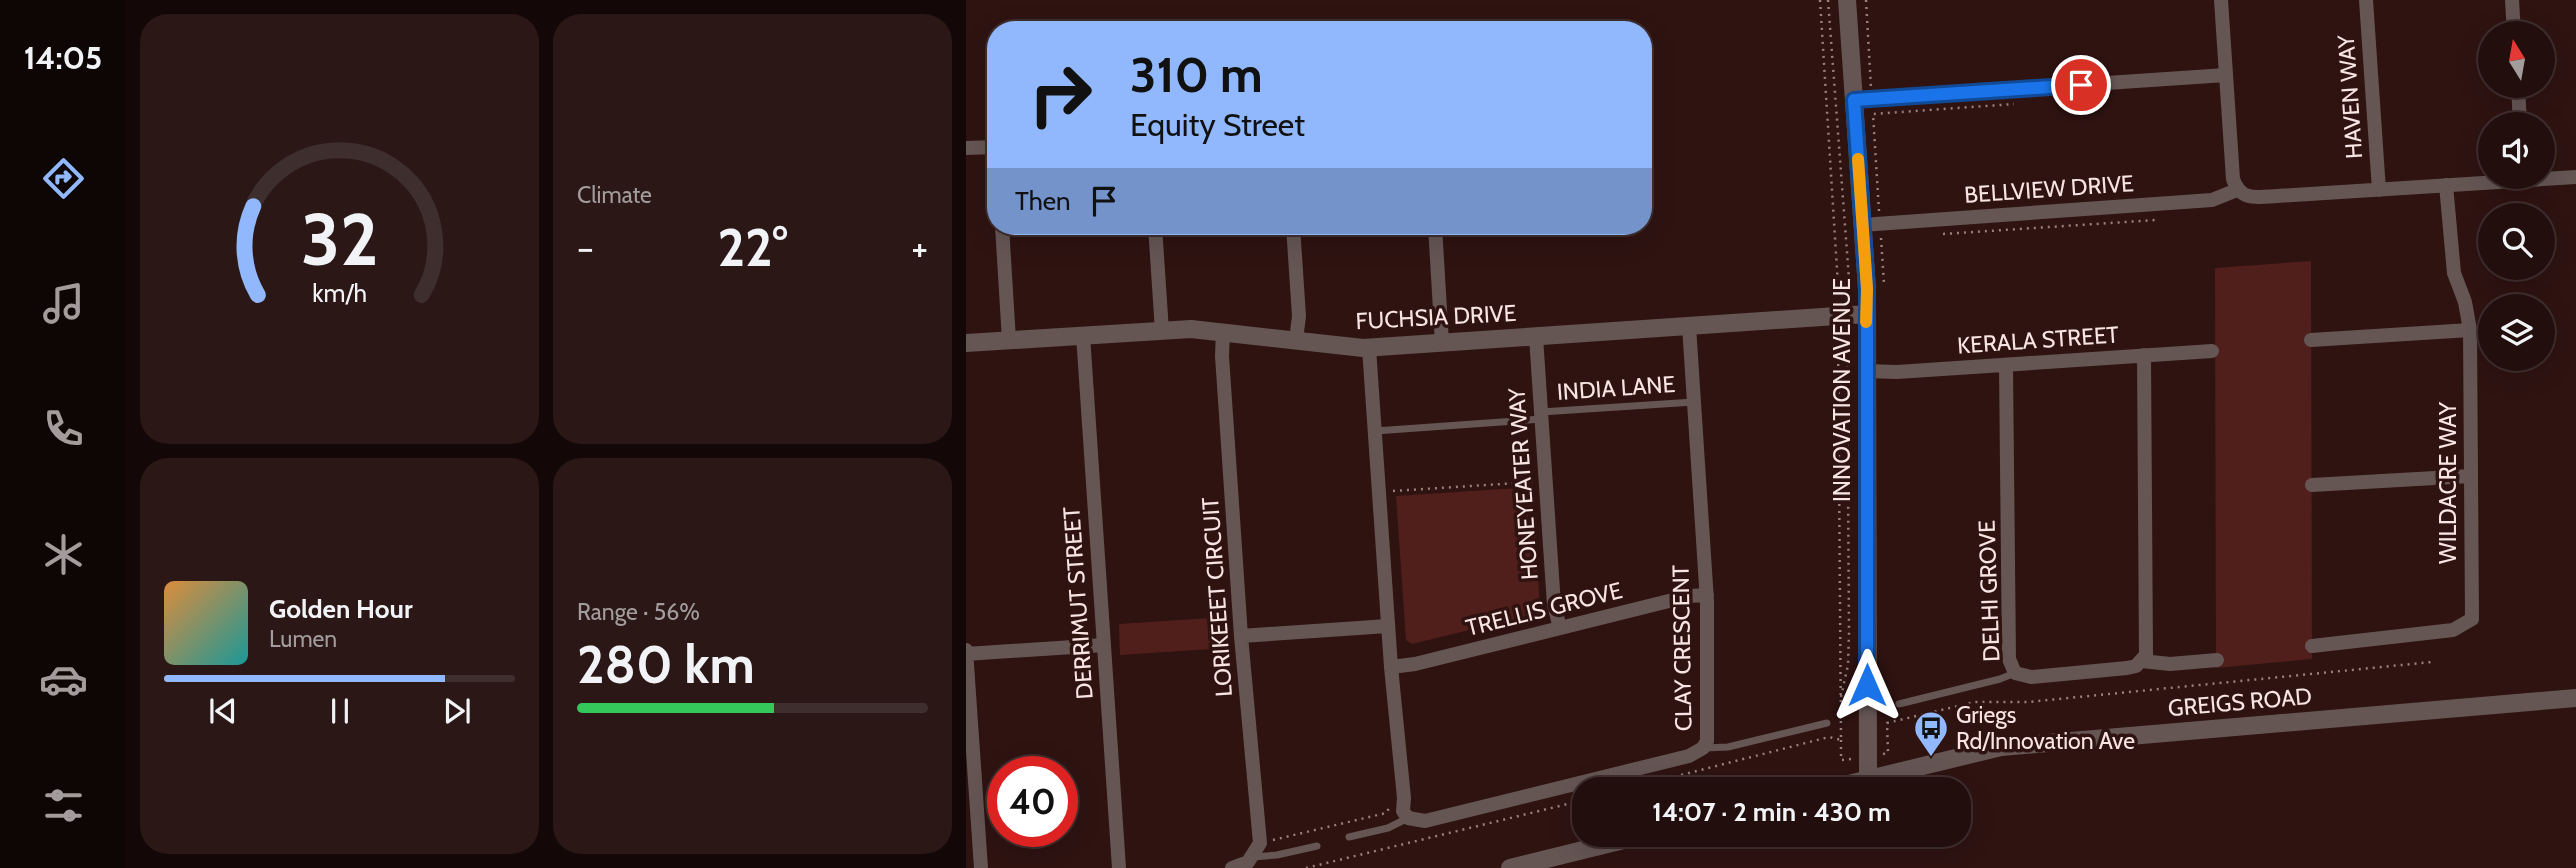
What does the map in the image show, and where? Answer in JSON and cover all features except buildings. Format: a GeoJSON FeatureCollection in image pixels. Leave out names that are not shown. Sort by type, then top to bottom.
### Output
{"type":"FeatureCollection","features":[{"type":"Feature","properties":{"kind":"street","name":"INNOVATION AVENUE"},"geometry":{"type":"LineString","coordinates":[[1847,0],[1863,99],[1871,225],[1866,314],[1868,777]]}},
{"type":"Feature","properties":{"kind":"street"},"geometry":{"type":"LineString","coordinates":[[2221,0],[2232,171],[2237,190],[2252,197],[2478,183]]}},
{"type":"Feature","properties":{"kind":"street","name":"HAVEN WAY"},"geometry":{"type":"LineString","coordinates":[[2366,0],[2379,190]]}},
{"type":"Feature","properties":{"kind":"street"},"geometry":{"type":"LineString","coordinates":[[2512,0],[2513,21]]}},
{"type":"Feature","properties":{"kind":"street"},"geometry":{"type":"LineString","coordinates":[[1863,99],[2226,75]]}},
{"type":"Feature","properties":{"kind":"street"},"geometry":{"type":"LineString","coordinates":[[966,148],[987,147]]}},
{"type":"Feature","properties":{"kind":"street"},"geometry":{"type":"LineString","coordinates":[[2555,178],[2576,177]]}},
{"type":"Feature","properties":{"kind":"street","name":"WILDACRE WAY"},"geometry":{"type":"LineString","coordinates":[[2312,646],[2453,630],[2472,620],[2470,330],[2465,302],[2454,273],[2446,186]]}},
{"type":"Feature","properties":{"kind":"street","name":"BELLVIEW DRIVE"},"geometry":{"type":"LineString","coordinates":[[1871,225],[2212,200],[2237,190]]}},
{"type":"Feature","properties":{"kind":"street"},"geometry":{"type":"LineString","coordinates":[[1003,235],[1009,340]]}},
{"type":"Feature","properties":{"kind":"street"},"geometry":{"type":"LineString","coordinates":[[1156,235],[1162,331]]}},
{"type":"Feature","properties":{"kind":"street"},"geometry":{"type":"LineString","coordinates":[[1294,235],[1299,316],[1296,340]]}},
{"type":"Feature","properties":{"kind":"street"},"geometry":{"type":"LineString","coordinates":[[1437,235],[1443,343]]}},
{"type":"Feature","properties":{"kind":"street","name":"FUCHSIA DRIVE"},"geometry":{"type":"LineString","coordinates":[[966,343],[1162,331],[1223,331],[1369,348],[1866,314]]}},
{"type":"Feature","properties":{"kind":"street","name":"CLAY CRESCENT"},"geometry":{"type":"LineString","coordinates":[[1408,818],[1425,821],[1689,756],[1703,748],[1708,732],[1707,595],[1689,326]]}},
{"type":"Feature","properties":{"kind":"street"},"geometry":{"type":"LineString","coordinates":[[2311,340],[2470,330]]}},
{"type":"Feature","properties":{"kind":"street","name":"LORIKEEET CIRCUIT"},"geometry":{"type":"LineString","coordinates":[[1223,331],[1222,356],[1241,636],[1260,843]]}},
{"type":"Feature","properties":{"kind":"street","name":"DERRIMUT STREET"},"geometry":{"type":"LineString","coordinates":[[1083,335],[1119,868]]}},
{"type":"Feature","properties":{"kind":"street","name":"HONEYEATER WAY"},"geometry":{"type":"LineString","coordinates":[[1536,337],[1554,605],[1560,628]]}},
{"type":"Feature","properties":{"kind":"street"},"geometry":{"type":"LineString","coordinates":[[1369,348],[1391,667],[1404,797],[1403,811],[1408,818]]}},
{"type":"Feature","properties":{"kind":"street","name":"KERALA STREET"},"geometry":{"type":"LineString","coordinates":[[1866,371],[1897,372],[2212,351]]}},
{"type":"Feature","properties":{"kind":"street"},"geometry":{"type":"LineString","coordinates":[[2142,661],[2146,655],[2147,644],[2144,355]]}},
{"type":"Feature","properties":{"kind":"street","name":"DELHI GROVE"},"geometry":{"type":"LineString","coordinates":[[2006,365],[2009,659],[2015,673],[2023,677],[2045,676],[2127,668],[2142,661],[2170,664],[2217,660]]}},
{"type":"Feature","properties":{"kind":"street"},"geometry":{"type":"LineString","coordinates":[[2312,485],[2470,476]]}},
{"type":"Feature","properties":{"kind":"street","name":"TRELLIS GROVE"},"geometry":{"type":"LineString","coordinates":[[1391,667],[1415,664],[1689,596],[1707,595]]}},
{"type":"Feature","properties":{"kind":"street"},"geometry":{"type":"LineString","coordinates":[[1241,636],[1388,626]]}},
{"type":"Feature","properties":{"kind":"street"},"geometry":{"type":"LineString","coordinates":[[981,868],[966,652],[1104,645]]}},
{"type":"Feature","properties":{"kind":"street","name":"GREIGS ROAD"},"geometry":{"type":"LineString","coordinates":[[1876,777],[2001,747],[2576,698]]}},
{"type":"Feature","properties":{"kind":"street"},"geometry":{"type":"LineString","coordinates":[[1232,868],[1248,862],[1260,843]]}},
{"type":"Feature","properties":{"kind":"street"},"geometry":{"type":"LineString","coordinates":[[1510,868],[1595,847]]}},
{"type":"Feature","properties":{"kind":"lane","name":"INDIA LANE"},"geometry":{"type":"LineString","coordinates":[[1375,431],[1694,401]]}},
{"type":"Feature","properties":{"kind":"lane"},"geometry":{"type":"LineString","coordinates":[[1899,704],[2015,673]]}},
{"type":"Feature","properties":{"kind":"lane"},"geometry":{"type":"LineString","coordinates":[[1703,748],[1728,747],[1827,723]]}},
{"type":"Feature","properties":{"kind":"lane","name":"CLAY CRESCENT"},"geometry":{"type":"LineString","coordinates":[[1349,837],[1388,828],[1408,818]]}},
{"type":"Feature","properties":{"kind":"lane"},"geometry":{"type":"LineString","coordinates":[[1252,857],[1317,846]]}},
{"type":"Feature","properties":{"kind":"path"},"geometry":{"type":"LineString","coordinates":[[1823,0],[1842,316],[1848,337],[1849,633],[1848,664],[1840,705]]}},
{"type":"Feature","properties":{"kind":"path"},"geometry":{"type":"LineString","coordinates":[[1823,0],[1850,292],[1842,316],[1837,351],[1841,760],[1888,753],[1887,723],[1975,702],[2028,702],[2432,662]]}},
{"type":"Feature","properties":{"kind":"path"},"geometry":{"type":"LineString","coordinates":[[1866,0],[1863,99],[1873,114],[1871,225],[1884,284]]}},
{"type":"Feature","properties":{"kind":"path"},"geometry":{"type":"LineString","coordinates":[[1873,114],[2023,103]]}},
{"type":"Feature","properties":{"kind":"path"},"geometry":{"type":"LineString","coordinates":[[1936,234],[2156,220]]}},
{"type":"Feature","properties":{"kind":"path"},"geometry":{"type":"LineString","coordinates":[[1379,492],[1546,482]]}},
{"type":"Feature","properties":{"kind":"path"},"geometry":{"type":"LineString","coordinates":[[1674,777],[1829,737],[1841,740]]}},
{"type":"Feature","properties":{"kind":"path"},"geometry":{"type":"LineString","coordinates":[[1260,843],[1386,813],[1391,799],[1404,797]]}},
{"type":"Feature","properties":{"kind":"path"},"geometry":{"type":"LineString","coordinates":[[1306,868],[1572,803]]}},
{"type":"Feature","properties":{"kind":"shaded area"},"geometry":{"type":"Polygon","coordinates":[[[2311,261],[2312,659],[2216,668],[2215,268],[2311,261]]]}},
{"type":"Feature","properties":{"kind":"shaded area"},"geometry":{"type":"Polygon","coordinates":[[[1532,487],[1540,607],[1535,614],[1412,644],[1406,640],[1396,496],[1532,487]]]}},
{"type":"Feature","properties":{"kind":"shaded area"},"geometry":{"type":"Polygon","coordinates":[[[1226,617],[1227,648],[1120,655],[1119,624],[1226,617]]]}},
{"type":"Feature","properties":{"kind":"slow traffic"},"geometry":{"type":"LineString","coordinates":[[1858,159],[1867,289],[1866,322]]}},
{"type":"Feature","properties":{"kind":"place","name":"Griegs Rd/Innovation Ave"},"geometry":{"type":"Point","coordinates":[1931,758]}},
{"type":"Feature","properties":{"kind":"route"},"geometry":{"type":"LineString","coordinates":[[1867,685],[1867,289],[1854,100],[2081,85]]}}]}
